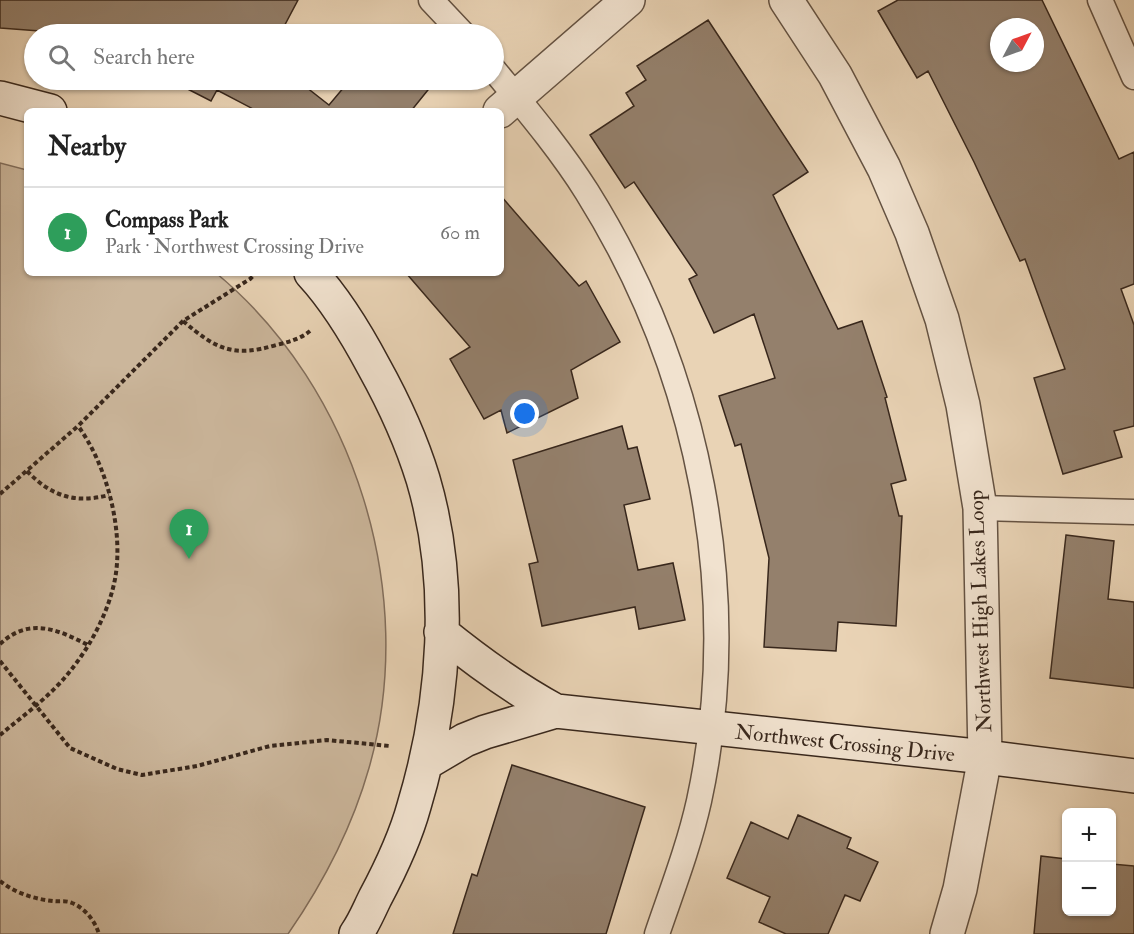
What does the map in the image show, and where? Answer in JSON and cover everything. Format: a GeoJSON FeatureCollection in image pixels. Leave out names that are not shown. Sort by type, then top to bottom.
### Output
{"type":"FeatureCollection","features":[{"type":"Feature","properties":{"kind":"street"},"geometry":{"type":"LineString","coordinates":[[508,104],[628,0]]}},
{"type":"Feature","properties":{"kind":"street","name":"Northwest High Lakes Loop"},"geometry":{"type":"LineString","coordinates":[[786,0],[824,57],[863,126],[912,233],[942,319],[963,405],[980,508],[985,757],[960,889],[947,934]]}},
{"type":"Feature","properties":{"kind":"street"},"geometry":{"type":"LineString","coordinates":[[0,98],[38,108]]}},
{"type":"Feature","properties":{"kind":"street"},"geometry":{"type":"LineString","coordinates":[[314,276],[354,332],[407,434],[423,480],[432,516],[441,583],[441,632],[436,696],[427,759],[398,855],[356,934]]}},
{"type":"Feature","properties":{"kind":"street","name":"Northwest Crossing Drive"},"geometry":{"type":"LineString","coordinates":[[441,632],[491,672],[522,693],[556,711],[985,757],[1134,776]]}},
{"type":"Feature","properties":{"kind":"street","name":"Northwest Crossing Drive"},"geometry":{"type":"LineString","coordinates":[[427,759],[485,732],[556,711]]}},
{"type":"Feature","properties":{"kind":"lane"},"geometry":{"type":"LineString","coordinates":[[430,0],[453,24]]}},
{"type":"Feature","properties":{"kind":"lane"},"geometry":{"type":"LineString","coordinates":[[1100,0],[1134,76]]}},
{"type":"Feature","properties":{"kind":"lane"},"geometry":{"type":"LineString","coordinates":[[502,90],[508,104],[568,165],[602,217],[645,301],[673,371],[697,459],[712,555],[716,618],[715,690],[699,803],[657,934]]}},
{"type":"Feature","properties":{"kind":"lane"},"geometry":{"type":"LineString","coordinates":[[980,508],[1134,512]]}},
{"type":"Feature","properties":{"kind":"path"},"geometry":{"type":"LineString","coordinates":[[0,494],[78,426],[183,321],[253,276]]}},
{"type":"Feature","properties":{"kind":"path"},"geometry":{"type":"LineString","coordinates":[[183,321],[206,341],[222,348],[238,352],[256,351],[302,338],[337,308]]}},
{"type":"Feature","properties":{"kind":"path"},"geometry":{"type":"LineString","coordinates":[[0,735],[59,685],[70,672],[88,645],[106,610],[115,579],[117,550],[109,495],[93,452],[78,426]]}},
{"type":"Feature","properties":{"kind":"path"},"geometry":{"type":"LineString","coordinates":[[27,471],[46,487],[70,497],[84,500],[109,495]]}},
{"type":"Feature","properties":{"kind":"path"},"geometry":{"type":"LineString","coordinates":[[0,644],[15,632],[34,627],[57,631],[88,645]]}},
{"type":"Feature","properties":{"kind":"path"},"geometry":{"type":"LineString","coordinates":[[0,662],[70,748],[117,769],[142,775],[197,766],[270,746],[327,740],[375,743],[427,759]]}},
{"type":"Feature","properties":{"kind":"path"},"geometry":{"type":"LineString","coordinates":[[0,881],[11,890],[31,897],[70,902],[84,910],[99,934]]}},
{"type":"Feature","properties":{"kind":"shaded area"},"geometry":{"type":"Polygon","coordinates":[[[0,163],[24,169],[24,276],[219,276],[265,320],[306,374],[339,434],[363,498],[379,565],[386,633],[382,701],[369,768],[362,790],[336,854],[288,934],[0,934],[0,163]]]}},
{"type":"Feature","properties":{"kind":"building"},"geometry":{"type":"Polygon","coordinates":[[[0,0],[298,0],[285,24],[24,24],[24,30],[0,28],[0,0]]]}},
{"type":"Feature","properties":{"kind":"building"},"geometry":{"type":"Polygon","coordinates":[[[898,0],[1042,0],[1119,159],[1134,152],[1134,284],[1121,289],[1134,325],[1134,426],[1114,431],[1122,457],[1063,474],[1034,378],[1065,369],[1025,259],[1020,261],[928,71],[917,78],[878,11],[898,0]]]}},
{"type":"Feature","properties":{"kind":"building"},"geometry":{"type":"Polygon","coordinates":[[[708,20],[808,172],[773,195],[838,329],[862,321],[887,397],[885,398],[906,480],[891,484],[899,516],[902,516],[896,626],[838,622],[836,651],[764,647],[769,558],[741,444],[735,446],[719,396],[775,378],[754,314],[714,333],[689,279],[697,275],[634,182],[625,188],[590,135],[634,106],[626,93],[646,80],[637,66],[708,20]]]}},
{"type":"Feature","properties":{"kind":"building"},"geometry":{"type":"Polygon","coordinates":[[[190,90],[217,90],[211,101],[190,90]]]}},
{"type":"Feature","properties":{"kind":"building"},"geometry":{"type":"Polygon","coordinates":[[[217,90],[310,90],[329,105],[342,90],[428,90],[413,108],[251,108],[217,90]]]}},
{"type":"Feature","properties":{"kind":"building"},"geometry":{"type":"Polygon","coordinates":[[[504,199],[579,286],[586,281],[620,342],[571,370],[578,398],[507,433],[501,410],[484,419],[450,359],[470,347],[409,276],[504,276],[504,199]]]}},
{"type":"Feature","properties":{"kind":"building"},"geometry":{"type":"Polygon","coordinates":[[[622,426],[628,449],[637,447],[650,499],[624,505],[638,570],[673,563],[685,620],[639,629],[635,607],[542,626],[529,564],[538,562],[513,460],[622,426]]]}},
{"type":"Feature","properties":{"kind":"building"},"geometry":{"type":"Polygon","coordinates":[[[1066,535],[1114,541],[1108,599],[1134,602],[1134,688],[1050,678],[1066,535]]]}},
{"type":"Feature","properties":{"kind":"building"},"geometry":{"type":"Polygon","coordinates":[[[512,765],[645,807],[606,934],[453,934],[472,874],[477,876],[512,765]]]}},
{"type":"Feature","properties":{"kind":"building"},"geometry":{"type":"Polygon","coordinates":[[[798,815],[851,838],[847,848],[878,862],[860,901],[845,895],[828,934],[786,934],[759,922],[770,897],[727,878],[751,822],[788,839],[798,815]]]}},
{"type":"Feature","properties":{"kind":"building"},"geometry":{"type":"Polygon","coordinates":[[[1041,856],[1062,859],[1062,916],[1116,916],[1116,864],[1134,866],[1134,934],[1034,934],[1041,856]]]}},
{"type":"Feature","properties":{"kind":"place","name":"Compass Park"},"geometry":{"type":"Point","coordinates":[189,559]}}]}
